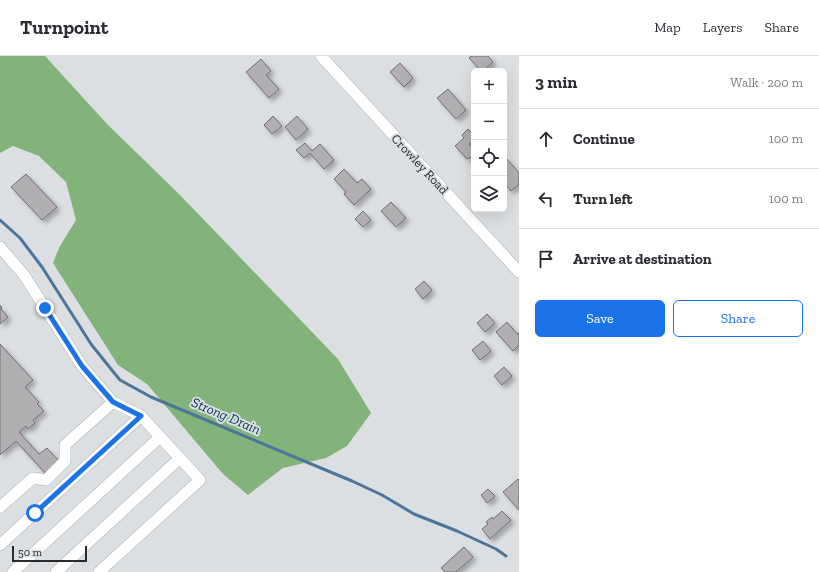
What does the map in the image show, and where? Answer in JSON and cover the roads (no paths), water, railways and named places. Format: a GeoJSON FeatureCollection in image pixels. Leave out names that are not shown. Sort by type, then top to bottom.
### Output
{"type":"FeatureCollection","features":[{"type":"Feature","properties":{"kind":"street","name":"Crowley Road"},"geometry":{"type":"LineString","coordinates":[[322,56],[519,272]]}},
{"type":"Feature","properties":{"kind":"street"},"geometry":{"type":"LineString","coordinates":[[0,247],[24,275],[82,366],[113,402],[141,416],[200,480],[99,572]]}},
{"type":"Feature","properties":{"kind":"street"},"geometry":{"type":"LineString","coordinates":[[0,507],[33,478],[46,480],[65,461],[66,445],[113,402]]}},
{"type":"Feature","properties":{"kind":"street"},"geometry":{"type":"LineString","coordinates":[[0,545],[141,416]]}},
{"type":"Feature","properties":{"kind":"street"},"geometry":{"type":"LineString","coordinates":[[13,572],[160,437]]}},
{"type":"Feature","properties":{"kind":"street"},"geometry":{"type":"LineString","coordinates":[[56,572],[180,458]]}},
{"type":"Feature","properties":{"kind":"waterway","name":"Strong Drain"},"geometry":{"type":"LineString","coordinates":[[0,220],[20,238],[42,267],[91,344],[120,380],[151,397],[352,481],[382,495],[414,514],[457,531],[496,549],[506,556]]}}]}
